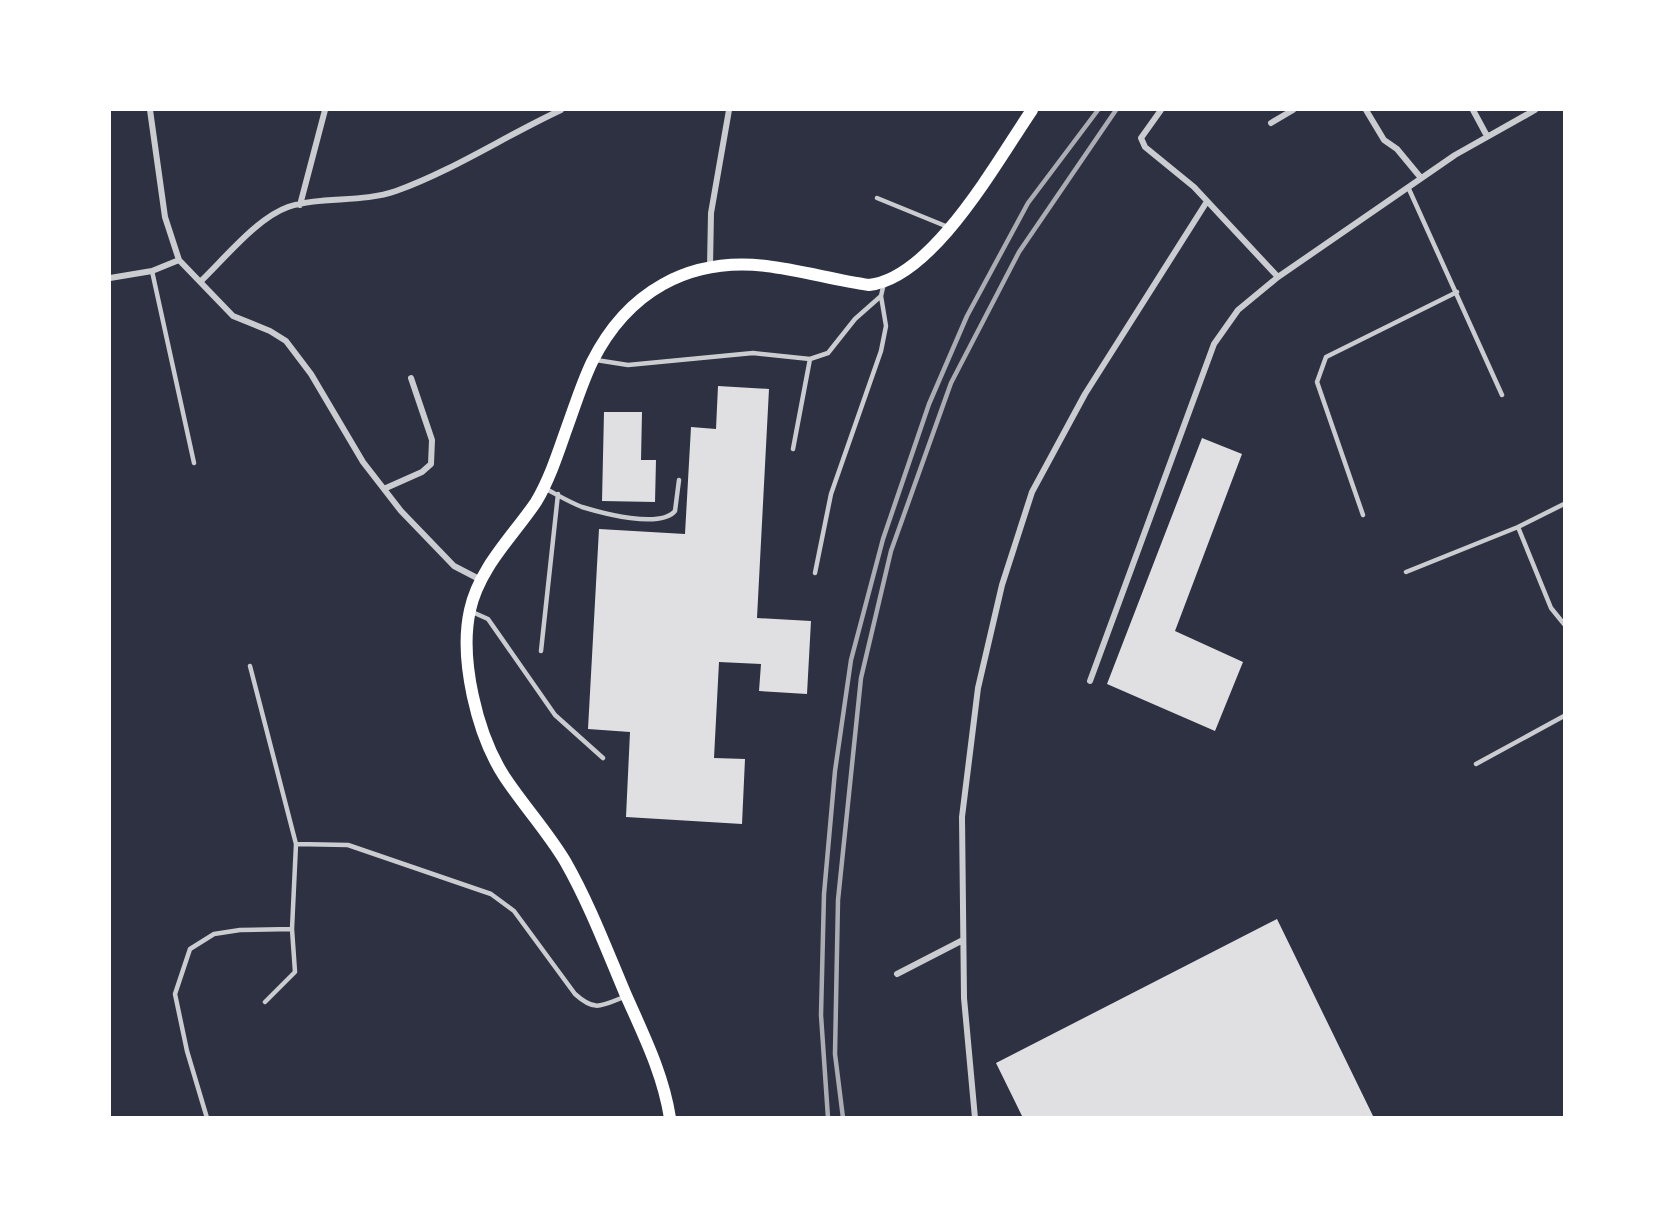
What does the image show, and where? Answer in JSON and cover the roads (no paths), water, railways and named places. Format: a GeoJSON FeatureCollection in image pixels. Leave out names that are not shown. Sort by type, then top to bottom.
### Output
{"type":"FeatureCollection","features":[{"type":"Feature","properties":{"kind":"main road"},"geometry":{"type":"LineString","coordinates":[[670,1118],[661,1076],[596,924],[564,860],[504,776],[493,756],[473,695],[466,630],[481,580],[544,488],[593,359],[614,327],[641,300],[675,277],[710,266],[769,266],[868,285],[884,283],[915,265],[951,228],[1032,110]]}},
{"type":"Feature","properties":{"kind":"street"},"geometry":{"type":"LineString","coordinates":[[150,110],[165,217],[179,260],[232,316],[270,331],[292,348],[311,374],[363,462],[386,488],[401,511],[454,566],[481,580]]}},
{"type":"Feature","properties":{"kind":"street"},"geometry":{"type":"LineString","coordinates":[[300,205],[325,110]]}},
{"type":"Feature","properties":{"kind":"street"},"geometry":{"type":"LineString","coordinates":[[201,281],[263,221],[276,213],[300,205],[394,192],[428,178],[557,110]]}},
{"type":"Feature","properties":{"kind":"street"},"geometry":{"type":"LineString","coordinates":[[710,266],[711,213],[729,110]]}},
{"type":"Feature","properties":{"kind":"street"},"geometry":{"type":"LineString","coordinates":[[1161,110],[1141,138],[1145,147],[1194,187],[1206,203],[1278,277]]}},
{"type":"Feature","properties":{"kind":"street"},"geometry":{"type":"LineString","coordinates":[[1271,123],[1293,110]]}},
{"type":"Feature","properties":{"kind":"street"},"geometry":{"type":"LineString","coordinates":[[1366,110],[1384,140],[1396,149],[1422,178]]}},
{"type":"Feature","properties":{"kind":"street"},"geometry":{"type":"LineString","coordinates":[[1473,110],[1487,136]]}},
{"type":"Feature","properties":{"kind":"street"},"geometry":{"type":"LineString","coordinates":[[1090,681],[1215,344],[1238,310],[1278,277],[1408,187],[1487,136],[1535,110]]}},
{"type":"Feature","properties":{"kind":"street"},"geometry":{"type":"LineString","coordinates":[[975,1118],[965,1022],[962,817],[978,688],[1002,585],[1028,502],[1085,394],[1206,203]]}},
{"type":"Feature","properties":{"kind":"street"},"geometry":{"type":"LineString","coordinates":[[110,278],[152,271],[179,260]]}},
{"type":"Feature","properties":{"kind":"street"},"geometry":{"type":"LineString","coordinates":[[386,488],[422,472],[431,464],[432,440],[411,378]]}},
{"type":"Feature","properties":{"kind":"street"},"geometry":{"type":"LineString","coordinates":[[897,974],[963,940]]}},
{"type":"Feature","properties":{"kind":"lane"},"geometry":{"type":"LineString","coordinates":[[1408,187],[1502,395]]}},
{"type":"Feature","properties":{"kind":"lane"},"geometry":{"type":"LineString","coordinates":[[878,198],[951,228]]}},
{"type":"Feature","properties":{"kind":"lane"},"geometry":{"type":"LineString","coordinates":[[152,271],[194,463]]}},
{"type":"Feature","properties":{"kind":"lane"},"geometry":{"type":"LineString","coordinates":[[814,573],[831,494],[881,351],[886,326],[881,296],[884,283]]}},
{"type":"Feature","properties":{"kind":"lane"},"geometry":{"type":"LineString","coordinates":[[1363,515],[1317,382],[1326,357],[1457,292]]}},
{"type":"Feature","properties":{"kind":"lane"},"geometry":{"type":"LineString","coordinates":[[593,359],[628,365],[753,353],[810,359],[828,353],[855,319],[881,296]]}},
{"type":"Feature","properties":{"kind":"lane"},"geometry":{"type":"LineString","coordinates":[[794,449],[810,359]]}},
{"type":"Feature","properties":{"kind":"lane"},"geometry":{"type":"LineString","coordinates":[[544,488],[579,506],[653,521],[666,518],[675,510],[679,480]]}},
{"type":"Feature","properties":{"kind":"lane"},"geometry":{"type":"LineString","coordinates":[[541,651],[558,494]]}},
{"type":"Feature","properties":{"kind":"lane"},"geometry":{"type":"LineString","coordinates":[[1406,572],[1518,527],[1564,504]]}},
{"type":"Feature","properties":{"kind":"lane"},"geometry":{"type":"LineString","coordinates":[[1518,527],[1551,608],[1564,624]]}},
{"type":"Feature","properties":{"kind":"lane"},"geometry":{"type":"LineString","coordinates":[[470,611],[488,619],[555,715],[603,758]]}},
{"type":"Feature","properties":{"kind":"lane"},"geometry":{"type":"LineString","coordinates":[[250,666],[296,844],[292,929],[295,972],[265,1002]]}},
{"type":"Feature","properties":{"kind":"lane"},"geometry":{"type":"LineString","coordinates":[[1476,764],[1564,716]]}},
{"type":"Feature","properties":{"kind":"lane"},"geometry":{"type":"LineString","coordinates":[[296,844],[348,845],[491,894],[514,911],[575,994],[588,1005],[599,1006],[626,996]]}},
{"type":"Feature","properties":{"kind":"lane"},"geometry":{"type":"LineString","coordinates":[[207,1118],[187,1051],[175,994],[190,949],[214,934],[240,930],[292,929]]}},
{"type":"Feature","properties":{"kind":"railway"},"geometry":{"type":"LineString","coordinates":[[828,1118],[821,1015],[824,894],[835,771],[851,660],[883,539],[929,404],[967,316],[1028,203],[1098,110]]}},
{"type":"Feature","properties":{"kind":"railway"},"geometry":{"type":"LineString","coordinates":[[843,1118],[835,1054],[838,900],[861,678],[891,551],[951,383],[1019,252],[1116,110]]}}]}
